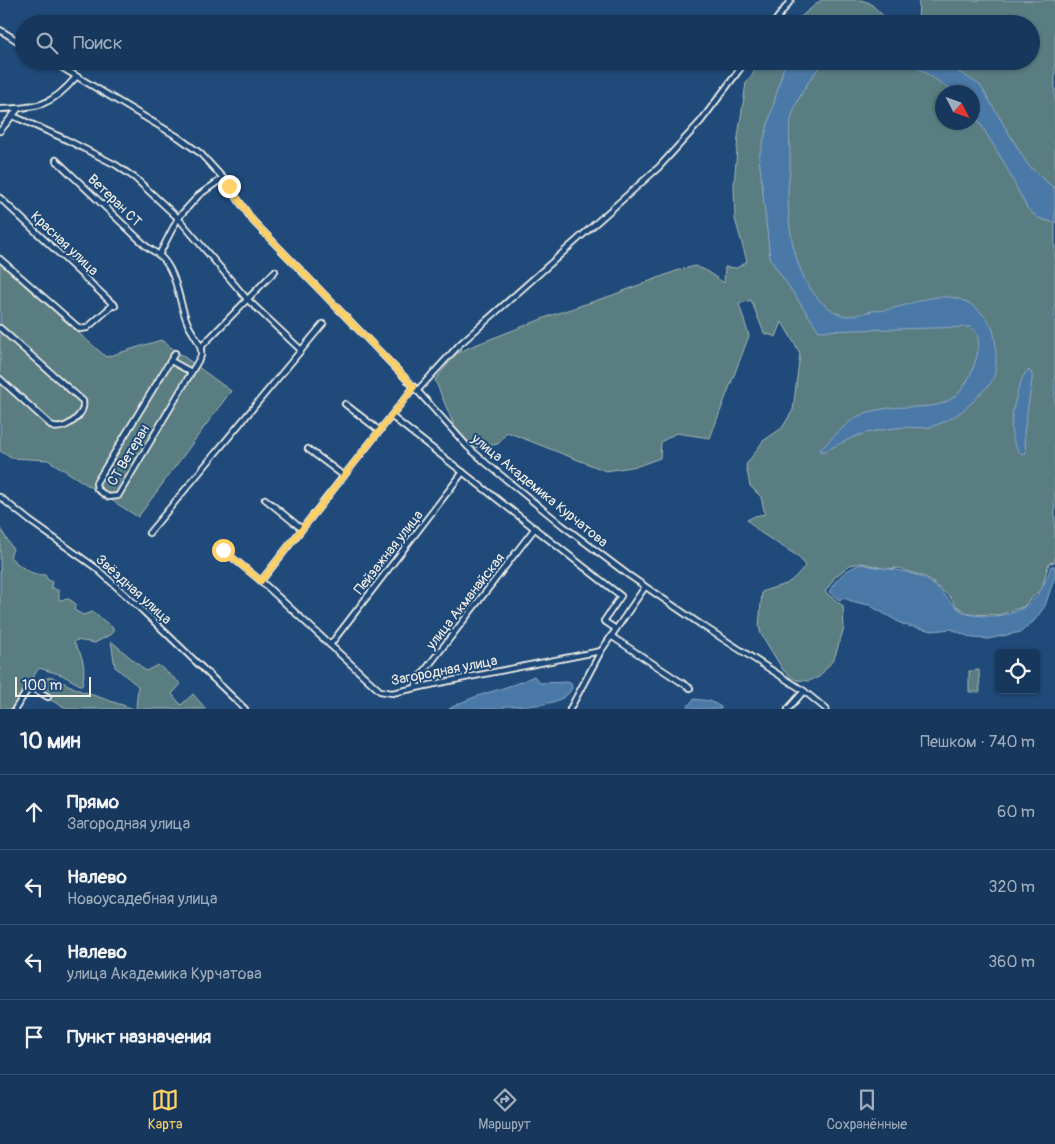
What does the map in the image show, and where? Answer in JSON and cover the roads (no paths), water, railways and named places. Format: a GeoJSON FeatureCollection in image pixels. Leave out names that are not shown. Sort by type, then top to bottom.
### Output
{"type":"FeatureCollection","features":[{"type":"Feature","properties":{"kind":"street"},"geometry":{"type":"LineString","coordinates":[[780,15],[791,0]]}},
{"type":"Feature","properties":{"kind":"street"},"geometry":{"type":"LineString","coordinates":[[0,30],[15,39]]}},
{"type":"Feature","properties":{"kind":"street","name":"улица Академика Курчатова"},"geometry":{"type":"LineString","coordinates":[[65,70],[178,137],[200,153],[223,178],[253,221],[416,389],[468,447],[486,463],[562,525],[645,587],[804,691],[826,709]]}},
{"type":"Feature","properties":{"kind":"street"},"geometry":{"type":"LineString","coordinates":[[261,581],[392,416],[416,389],[460,344],[659,167],[700,121],[739,70]]}},
{"type":"Feature","properties":{"kind":"street"},"geometry":{"type":"LineString","coordinates":[[0,109],[18,109],[44,105],[58,97],[76,77]]}},
{"type":"Feature","properties":{"kind":"street"},"geometry":{"type":"LineString","coordinates":[[0,132],[18,109]]}},
{"type":"Feature","properties":{"kind":"street"},"geometry":{"type":"LineString","coordinates":[[14,116],[124,169],[178,218],[247,299],[301,350]]}},
{"type":"Feature","properties":{"kind":"street","name":"Ветеран СТ"},"geometry":{"type":"LineString","coordinates":[[56,160],[146,246],[163,258],[170,270],[186,319],[201,347]]}},
{"type":"Feature","properties":{"kind":"street"},"geometry":{"type":"LineString","coordinates":[[159,255],[178,218],[199,195],[223,178]]}},
{"type":"Feature","properties":{"kind":"street","name":"Красная улица"},"geometry":{"type":"LineString","coordinates":[[0,198],[114,305],[87,328],[80,328],[0,259]]}},
{"type":"Feature","properties":{"kind":"street"},"geometry":{"type":"LineString","coordinates":[[201,347],[275,271]]}},
{"type":"Feature","properties":{"kind":"street"},"geometry":{"type":"LineString","coordinates":[[149,533],[324,324]]}},
{"type":"Feature","properties":{"kind":"street"},"geometry":{"type":"LineString","coordinates":[[0,328],[83,401],[82,410],[71,423],[58,428],[54,427],[0,378]]}},
{"type":"Feature","properties":{"kind":"street","name":"СТ Ветеран"},"geometry":{"type":"LineString","coordinates":[[175,353],[96,483],[97,489],[108,496],[118,496],[201,356],[201,347]]}},
{"type":"Feature","properties":{"kind":"street"},"geometry":{"type":"LineString","coordinates":[[171,362],[191,372]]}},
{"type":"Feature","properties":{"kind":"street"},"geometry":{"type":"LineString","coordinates":[[345,404],[380,431]]}},
{"type":"Feature","properties":{"kind":"street"},"geometry":{"type":"LineString","coordinates":[[392,416],[621,596],[604,620],[616,629]]}},
{"type":"Feature","properties":{"kind":"street"},"geometry":{"type":"LineString","coordinates":[[308,449],[344,476]]}},
{"type":"Feature","properties":{"kind":"street","name":"Пейзажная улица"},"geometry":{"type":"LineString","coordinates":[[330,645],[464,472]]}},
{"type":"Feature","properties":{"kind":"street","name":"Звёздная улица"},"geometry":{"type":"LineString","coordinates":[[0,497],[96,568],[149,616],[245,709]]}},
{"type":"Feature","properties":{"kind":"street"},"geometry":{"type":"LineString","coordinates":[[265,499],[302,530]]}},
{"type":"Feature","properties":{"kind":"street","name":"улица Акманайская"},"geometry":{"type":"LineString","coordinates":[[416,688],[416,682],[535,528]]}},
{"type":"Feature","properties":{"kind":"street","name":"Загородная улица"},"geometry":{"type":"LineString","coordinates":[[223,550],[261,581],[380,691],[392,694],[601,651]]}},
{"type":"Feature","properties":{"kind":"street"},"geometry":{"type":"LineString","coordinates":[[570,709],[601,651],[645,587]]}},
{"type":"Feature","properties":{"kind":"street"},"geometry":{"type":"LineString","coordinates":[[611,636],[690,688]]}},
{"type":"Feature","properties":{"kind":"street"},"geometry":{"type":"LineString","coordinates":[[15,709],[30,686],[48,697]]}},
{"type":"Feature","properties":{"kind":"street"},"geometry":{"type":"LineString","coordinates":[[788,709],[804,691]]}},
{"type":"Feature","properties":{"kind":"water"},"geometry":{"type":"Polygon","coordinates":[[[783,70],[817,70],[801,94],[795,108],[789,134],[788,195],[790,229],[798,264],[815,295],[827,307],[842,315],[849,316],[888,310],[934,297],[955,298],[977,308],[993,330],[996,361],[991,382],[965,409],[952,418],[930,427],[885,429],[862,434],[825,451],[819,451],[846,425],[863,414],[881,409],[930,406],[944,403],[957,395],[967,381],[976,359],[978,338],[971,327],[819,331],[770,259],[759,157],[783,70]]]}},
{"type":"Feature","properties":{"kind":"water"},"geometry":{"type":"Polygon","coordinates":[[[921,70],[956,70],[980,85],[944,85],[921,70]]]}},
{"type":"Feature","properties":{"kind":"water"},"geometry":{"type":"Polygon","coordinates":[[[980,85],[1028,165],[1055,189],[1055,223],[1038,218],[1027,208],[1003,161],[980,123],[980,85]]]}},
{"type":"Feature","properties":{"kind":"water"},"geometry":{"type":"Polygon","coordinates":[[[1029,370],[1032,374],[1032,380],[1024,433],[1026,453],[1022,455],[1013,440],[1011,424],[1018,390],[1023,376],[1029,370]]]}},
{"type":"Feature","properties":{"kind":"water"},"geometry":{"type":"Polygon","coordinates":[[[862,564],[917,575],[931,582],[960,610],[972,615],[984,616],[1009,614],[1019,610],[1028,604],[1042,588],[1051,566],[1055,566],[1055,576],[1045,606],[1034,621],[1021,632],[988,639],[972,638],[951,629],[933,631],[904,625],[869,605],[844,598],[839,600],[829,592],[842,574],[862,564]]]}},
{"type":"Feature","properties":{"kind":"water"},"geometry":{"type":"Polygon","coordinates":[[[534,676],[540,683],[568,682],[571,683],[572,688],[561,699],[543,704],[506,706],[501,709],[449,709],[469,699],[534,676]]]}},
{"type":"Feature","properties":{"kind":"water"},"geometry":{"type":"Polygon","coordinates":[[[694,699],[710,701],[721,707],[721,709],[685,709],[694,699]]]}}]}
